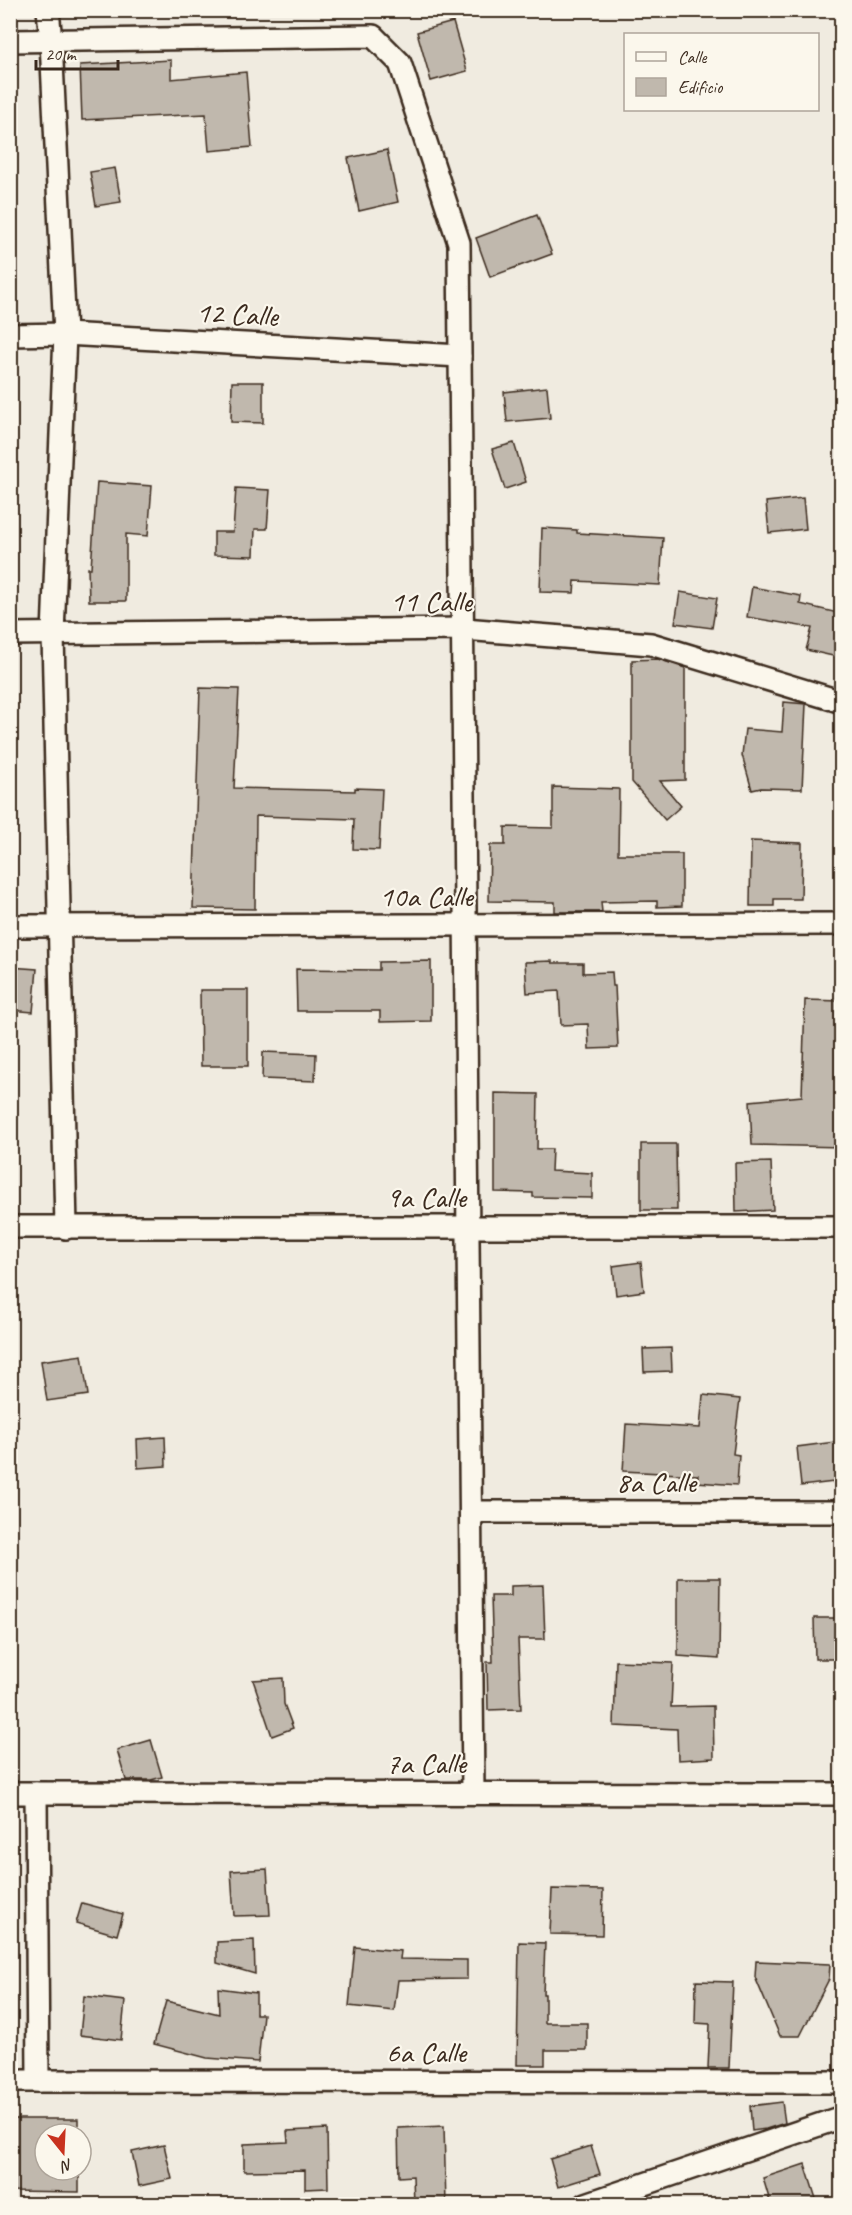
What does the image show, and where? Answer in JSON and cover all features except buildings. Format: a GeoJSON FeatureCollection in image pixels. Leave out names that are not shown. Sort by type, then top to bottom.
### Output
{"type":"FeatureCollection","features":[{"type":"Feature","properties":{"kind":"street"},"geometry":{"type":"LineString","coordinates":[[48,10],[65,334],[53,634],[66,1228]]}},
{"type":"Feature","properties":{"kind":"street"},"geometry":{"type":"LineString","coordinates":[[10,41],[373,36],[400,63],[459,243],[473,1793]]}},
{"type":"Feature","properties":{"kind":"street","name":"12 Calle"},"geometry":{"type":"LineString","coordinates":[[10,335],[65,334],[460,356]]}},
{"type":"Feature","properties":{"kind":"street","name":"11 Calle"},"geometry":{"type":"LineString","coordinates":[[10,634],[464,629],[651,644],[842,702]]}},
{"type":"Feature","properties":{"kind":"street","name":"10a Calle"},"geometry":{"type":"LineString","coordinates":[[10,926],[842,924]]}},
{"type":"Feature","properties":{"kind":"street","name":"9a Calle"},"geometry":{"type":"LineString","coordinates":[[10,1227],[842,1227]]}},
{"type":"Feature","properties":{"kind":"street","name":"8a Calle"},"geometry":{"type":"LineString","coordinates":[[471,1512],[842,1512]]}},
{"type":"Feature","properties":{"kind":"street","name":"7a Calle"},"geometry":{"type":"LineString","coordinates":[[10,1793],[842,1794]]}},
{"type":"Feature","properties":{"kind":"street"},"geometry":{"type":"LineString","coordinates":[[36,1793],[38,2081]]}},
{"type":"Feature","properties":{"kind":"street","name":"6a Calle"},"geometry":{"type":"LineString","coordinates":[[10,2081],[842,2082]]}},
{"type":"Feature","properties":{"kind":"street"},"geometry":{"type":"LineString","coordinates":[[586,2205],[842,2117]]}}]}
